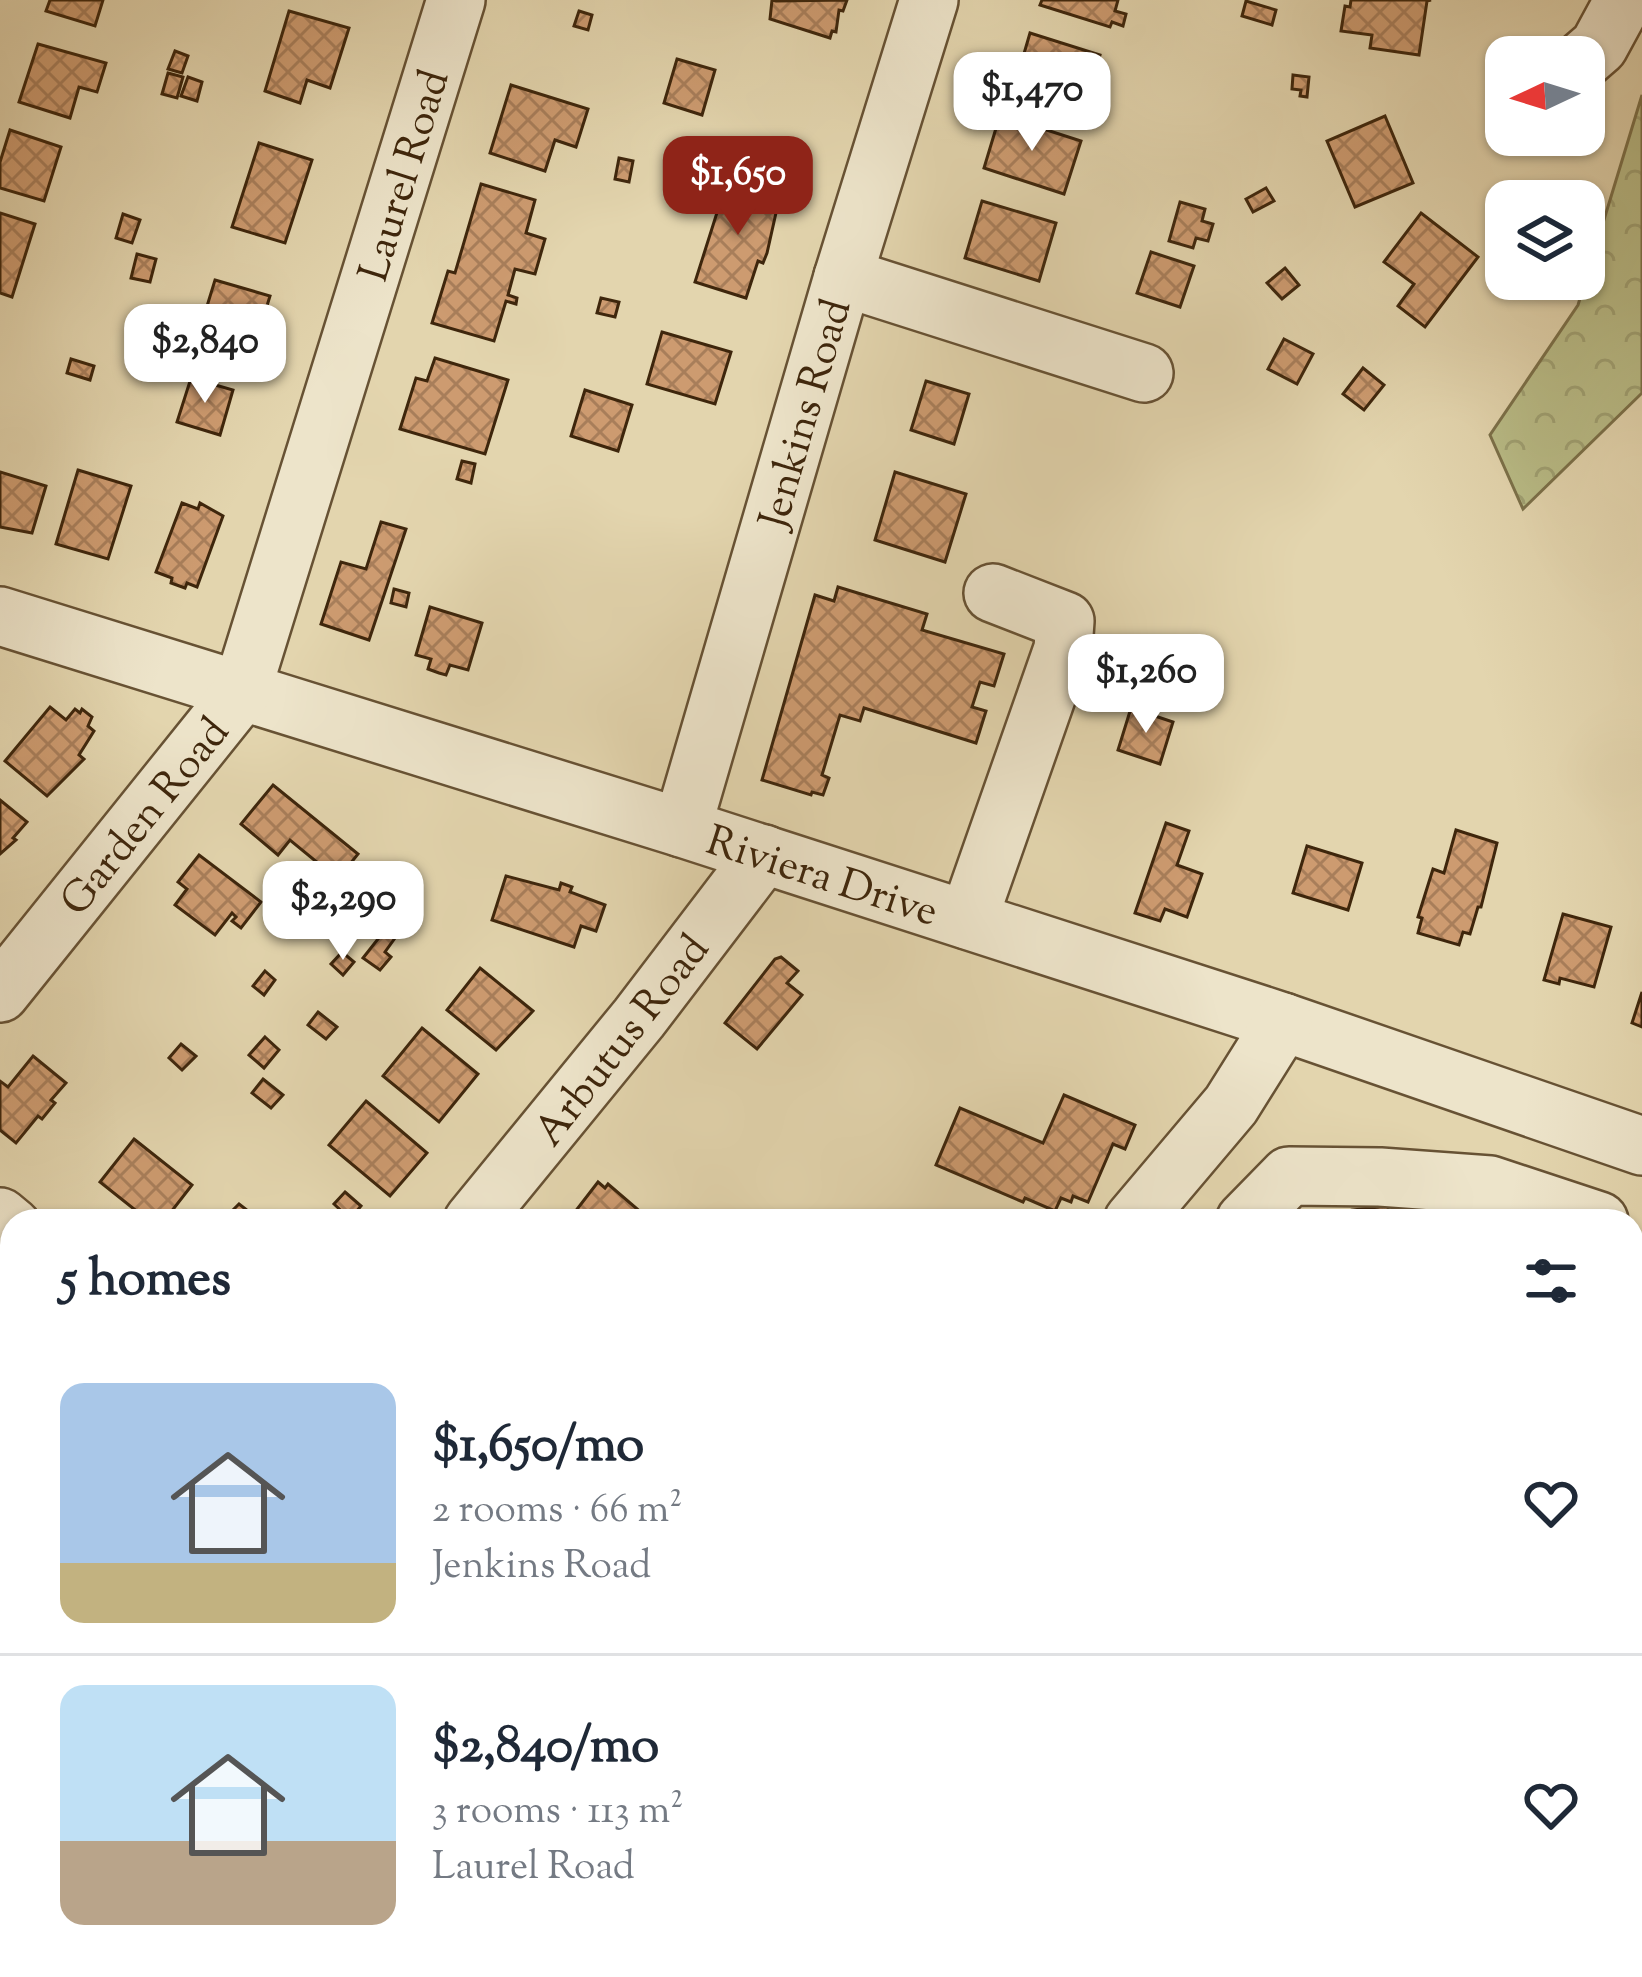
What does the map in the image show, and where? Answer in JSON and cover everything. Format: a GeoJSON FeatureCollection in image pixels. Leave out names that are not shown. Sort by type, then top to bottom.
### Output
{"type":"FeatureCollection","features":[{"type":"Feature","properties":{"kind":"street","name":"Laurel Road"},"geometry":{"type":"LineString","coordinates":[[241,693],[457,0]]}},
{"type":"Feature","properties":{"kind":"street","name":"Jenkins Road"},"geometry":{"type":"LineString","coordinates":[[682,828],[929,0]]}},
{"type":"Feature","properties":{"kind":"street"},"geometry":{"type":"LineString","coordinates":[[1604,36],[1624,0]]}},
{"type":"Feature","properties":{"kind":"street"},"geometry":{"type":"LineString","coordinates":[[843,277],[1144,373]]}},
{"type":"Feature","properties":{"kind":"street"},"geometry":{"type":"LineString","coordinates":[[968,920],[1063,649],[1065,621],[994,593]]}},
{"type":"Feature","properties":{"kind":"street","name":"Riviera Drive"},"geometry":{"type":"LineString","coordinates":[[0,616],[764,854],[1642,1145]]}},
{"type":"Feature","properties":{"kind":"street","name":"Garden Road"},"geometry":{"type":"LineString","coordinates":[[0,993],[241,693]]}},
{"type":"Feature","properties":{"kind":"street","name":"Arbutus Road"},"geometry":{"type":"LineString","coordinates":[[483,1209],[639,1018],[764,854]]}},
{"type":"Feature","properties":{"kind":"street"},"geometry":{"type":"LineString","coordinates":[[1143,1209],[1232,1105],[1282,1022]]}},
{"type":"Feature","properties":{"kind":"street"},"geometry":{"type":"LineString","coordinates":[[1257,1209],[1289,1176],[1490,1185],[1562,1209]]}},
{"type":"Feature","properties":{"kind":"green space"},"geometry":{"type":"Polygon","coordinates":[[[1642,95],[1642,393],[1523,509],[1490,435],[1580,300],[1605,300],[1605,216],[1642,95]]]}},
{"type":"Feature","properties":{"kind":"building"},"geometry":{"type":"Polygon","coordinates":[[[50,0],[103,0],[95,26],[46,11],[50,0]]]}},
{"type":"Feature","properties":{"kind":"building"},"geometry":{"type":"Polygon","coordinates":[[[772,0],[847,0],[830,38],[770,19],[772,0]]]}},
{"type":"Feature","properties":{"kind":"building"},"geometry":{"type":"Polygon","coordinates":[[[1042,0],[1118,0],[1115,11],[1126,14],[1123,26],[1112,22],[1110,27],[1040,5],[1042,0]]]}},
{"type":"Feature","properties":{"kind":"building"},"geometry":{"type":"Polygon","coordinates":[[[1351,0],[1431,0],[1427,1],[1419,55],[1370,48],[1372,35],[1341,31],[1345,6],[1350,7],[1351,0]]]}},
{"type":"Feature","properties":{"kind":"building"},"geometry":{"type":"Polygon","coordinates":[[[1246,1],[1276,10],[1272,25],[1242,16],[1246,1]]]}},
{"type":"Feature","properties":{"kind":"building"},"geometry":{"type":"Polygon","coordinates":[[[289,11],[349,28],[330,88],[307,80],[300,103],[265,91],[289,11]]]}},
{"type":"Feature","properties":{"kind":"building"},"geometry":{"type":"Polygon","coordinates":[[[579,11],[592,15],[588,30],[574,26],[579,11]]]}},
{"type":"Feature","properties":{"kind":"building"},"geometry":{"type":"Polygon","coordinates":[[[1030,33],[1100,55],[1095,72],[1108,76],[1093,113],[1014,88],[1030,33]]]}},
{"type":"Feature","properties":{"kind":"building"},"geometry":{"type":"Polygon","coordinates":[[[38,44],[106,63],[97,92],[79,87],[70,118],[19,102],[38,44]]]}},
{"type":"Feature","properties":{"kind":"building"},"geometry":{"type":"Polygon","coordinates":[[[175,51],[188,56],[182,73],[168,69],[175,51]]]}},
{"type":"Feature","properties":{"kind":"building"},"geometry":{"type":"Polygon","coordinates":[[[677,59],[715,70],[702,115],[664,103],[677,59]]]}},
{"type":"Feature","properties":{"kind":"building"},"geometry":{"type":"Polygon","coordinates":[[[168,73],[183,77],[177,98],[162,94],[168,73]]]}},
{"type":"Feature","properties":{"kind":"building"},"geometry":{"type":"Polygon","coordinates":[[[1293,75],[1309,77],[1307,97],[1292,89],[1293,75]]]}},
{"type":"Feature","properties":{"kind":"building"},"geometry":{"type":"Polygon","coordinates":[[[188,77],[202,82],[197,101],[181,96],[188,77]]]}},
{"type":"Feature","properties":{"kind":"building"},"geometry":{"type":"Polygon","coordinates":[[[511,85],[588,109],[576,147],[555,140],[545,171],[490,153],[511,85]]]}},
{"type":"Feature","properties":{"kind":"building"},"geometry":{"type":"Polygon","coordinates":[[[1000,115],[1081,141],[1064,194],[984,168],[1000,115]]]}},
{"type":"Feature","properties":{"kind":"building"},"geometry":{"type":"Polygon","coordinates":[[[1385,116],[1413,183],[1355,207],[1327,141],[1385,116]]]}},
{"type":"Feature","properties":{"kind":"building"},"geometry":{"type":"Polygon","coordinates":[[[10,130],[61,147],[44,201],[0,188],[0,162],[10,130]]]}},
{"type":"Feature","properties":{"kind":"building"},"geometry":{"type":"Polygon","coordinates":[[[259,143],[312,160],[285,243],[232,227],[259,143]]]}},
{"type":"Feature","properties":{"kind":"building"},"geometry":{"type":"Polygon","coordinates":[[[619,158],[633,161],[629,182],[615,179],[619,158]]]}},
{"type":"Feature","properties":{"kind":"building"},"geometry":{"type":"Polygon","coordinates":[[[728,178],[780,195],[767,253],[763,263],[758,261],[746,298],[695,282],[728,178]]]}},
{"type":"Feature","properties":{"kind":"building"},"geometry":{"type":"Polygon","coordinates":[[[481,184],[535,200],[526,233],[545,239],[535,274],[515,269],[508,295],[517,298],[516,304],[506,301],[494,341],[432,323],[448,271],[455,273],[481,184]]]}},
{"type":"Feature","properties":{"kind":"building"},"geometry":{"type":"Polygon","coordinates":[[[1266,188],[1274,201],[1253,212],[1246,199],[1266,188]]]}},
{"type":"Feature","properties":{"kind":"building"},"geometry":{"type":"Polygon","coordinates":[[[982,201],[1056,223],[1039,281],[965,258],[982,201]]]}},
{"type":"Feature","properties":{"kind":"building"},"geometry":{"type":"Polygon","coordinates":[[[1180,202],[1205,209],[1202,221],[1213,224],[1208,241],[1196,238],[1193,248],[1169,241],[1180,202]]]}},
{"type":"Feature","properties":{"kind":"building"},"geometry":{"type":"Polygon","coordinates":[[[0,213],[35,224],[12,297],[0,293],[0,213]]]}},
{"type":"Feature","properties":{"kind":"building"},"geometry":{"type":"Polygon","coordinates":[[[1421,213],[1478,257],[1425,327],[1398,306],[1414,284],[1384,262],[1421,213]]]}},
{"type":"Feature","properties":{"kind":"building"},"geometry":{"type":"Polygon","coordinates":[[[123,214],[140,220],[132,243],[116,238],[123,214]]]}},
{"type":"Feature","properties":{"kind":"building"},"geometry":{"type":"Polygon","coordinates":[[[1151,252],[1194,266],[1180,307],[1137,293],[1151,252]]]}},
{"type":"Feature","properties":{"kind":"building"},"geometry":{"type":"Polygon","coordinates":[[[137,254],[156,259],[150,282],[131,278],[137,254]]]}},
{"type":"Feature","properties":{"kind":"building"},"geometry":{"type":"Polygon","coordinates":[[[1285,268],[1299,285],[1282,299],[1267,283],[1285,268]]]}},
{"type":"Feature","properties":{"kind":"building"},"geometry":{"type":"Polygon","coordinates":[[[215,280],[270,296],[247,371],[192,355],[215,280]]]}},
{"type":"Feature","properties":{"kind":"building"},"geometry":{"type":"Polygon","coordinates":[[[601,298],[619,302],[615,317],[597,313],[601,298]]]}},
{"type":"Feature","properties":{"kind":"building"},"geometry":{"type":"Polygon","coordinates":[[[662,332],[731,352],[715,404],[647,384],[662,332]]]}},
{"type":"Feature","properties":{"kind":"building"},"geometry":{"type":"Polygon","coordinates":[[[1284,339],[1313,354],[1297,384],[1268,369],[1284,339]]]}},
{"type":"Feature","properties":{"kind":"building"},"geometry":{"type":"Polygon","coordinates":[[[435,358],[508,380],[485,454],[400,429],[416,378],[427,381],[435,358]]]}},
{"type":"Feature","properties":{"kind":"building"},"geometry":{"type":"Polygon","coordinates":[[[71,359],[94,366],[90,380],[67,373],[71,359]]]}},
{"type":"Feature","properties":{"kind":"building"},"geometry":{"type":"Polygon","coordinates":[[[1363,368],[1384,385],[1364,410],[1343,394],[1363,368]]]}},
{"type":"Feature","properties":{"kind":"building"},"geometry":{"type":"Polygon","coordinates":[[[191,378],[233,390],[220,435],[177,422],[191,378]]]}},
{"type":"Feature","properties":{"kind":"building"},"geometry":{"type":"Polygon","coordinates":[[[926,381],[969,394],[954,444],[911,430],[926,381]]]}},
{"type":"Feature","properties":{"kind":"building"},"geometry":{"type":"Polygon","coordinates":[[[585,390],[632,405],[618,451],[571,436],[585,390]]]}},
{"type":"Feature","properties":{"kind":"building"},"geometry":{"type":"Polygon","coordinates":[[[462,461],[475,464],[471,483],[457,479],[462,461]]]}},
{"type":"Feature","properties":{"kind":"building"},"geometry":{"type":"Polygon","coordinates":[[[78,470],[131,486],[108,559],[56,544],[78,470]]]}},
{"type":"Feature","properties":{"kind":"building"},"geometry":{"type":"Polygon","coordinates":[[[0,472],[46,486],[32,533],[0,527],[0,472]]]}},
{"type":"Feature","properties":{"kind":"building"},"geometry":{"type":"Polygon","coordinates":[[[895,472],[966,494],[945,562],[875,540],[895,472]]]}},
{"type":"Feature","properties":{"kind":"building"},"geometry":{"type":"Polygon","coordinates":[[[182,503],[198,509],[200,503],[223,516],[197,587],[171,583],[172,578],[156,572],[182,503]]]}},
{"type":"Feature","properties":{"kind":"building"},"geometry":{"type":"Polygon","coordinates":[[[381,522],[406,529],[369,640],[321,624],[341,562],[366,569],[381,522]]]}},
{"type":"Feature","properties":{"kind":"building"},"geometry":{"type":"Polygon","coordinates":[[[838,587],[927,614],[922,630],[1004,654],[994,686],[980,682],[972,707],[986,711],[976,743],[864,708],[860,721],[840,715],[822,775],[829,778],[823,795],[811,795],[762,780],[815,595],[834,601],[838,587]]]}},
{"type":"Feature","properties":{"kind":"building"},"geometry":{"type":"Polygon","coordinates":[[[394,589],[409,593],[406,607],[391,603],[394,589]]]}},
{"type":"Feature","properties":{"kind":"building"},"geometry":{"type":"Polygon","coordinates":[[[430,607],[482,623],[468,670],[450,665],[446,675],[439,673],[428,669],[431,659],[416,655],[430,607]]]}},
{"type":"Feature","properties":{"kind":"building"},"geometry":{"type":"Polygon","coordinates":[[[50,707],[66,720],[75,709],[80,713],[82,709],[92,717],[88,726],[94,731],[79,755],[84,759],[47,796],[5,761],[50,707]]]}},
{"type":"Feature","properties":{"kind":"building"},"geometry":{"type":"Polygon","coordinates":[[[1131,708],[1173,722],[1160,764],[1118,750],[1131,708]]]}},
{"type":"Feature","properties":{"kind":"building"},"geometry":{"type":"Polygon","coordinates":[[[273,785],[358,854],[330,889],[310,873],[318,863],[290,840],[278,855],[241,824],[273,785]]]}},
{"type":"Feature","properties":{"kind":"building"},"geometry":{"type":"Polygon","coordinates":[[[0,800],[27,822],[0,854],[0,800]]]}},
{"type":"Feature","properties":{"kind":"building"},"geometry":{"type":"Polygon","coordinates":[[[1166,823],[1189,831],[1177,865],[1202,874],[1187,917],[1165,909],[1160,921],[1135,913],[1166,823]]]}},
{"type":"Feature","properties":{"kind":"building"},"geometry":{"type":"Polygon","coordinates":[[[1456,830],[1497,843],[1481,907],[1470,934],[1463,932],[1459,945],[1418,933],[1422,918],[1418,917],[1433,869],[1444,873],[1456,830]]]}},
{"type":"Feature","properties":{"kind":"building"},"geometry":{"type":"Polygon","coordinates":[[[1307,846],[1362,863],[1348,910],[1293,893],[1307,846]]]}},
{"type":"Feature","properties":{"kind":"building"},"geometry":{"type":"Polygon","coordinates":[[[199,855],[261,902],[241,928],[232,921],[236,917],[232,913],[215,935],[175,905],[187,889],[178,882],[199,855]]]}},
{"type":"Feature","properties":{"kind":"building"},"geometry":{"type":"Polygon","coordinates":[[[506,876],[559,890],[561,883],[572,887],[570,892],[605,905],[596,931],[581,926],[574,947],[492,920],[506,876]]]}},
{"type":"Feature","properties":{"kind":"building"},"geometry":{"type":"Polygon","coordinates":[[[1563,914],[1611,927],[1594,987],[1560,978],[1559,984],[1544,980],[1563,914]]]}},
{"type":"Feature","properties":{"kind":"building"},"geometry":{"type":"Polygon","coordinates":[[[385,930],[395,938],[385,952],[391,957],[380,970],[363,958],[385,930]]]}},
{"type":"Feature","properties":{"kind":"building"},"geometry":{"type":"Polygon","coordinates":[[[342,952],[354,962],[343,975],[331,964],[342,952]]]}},
{"type":"Feature","properties":{"kind":"building"},"geometry":{"type":"Polygon","coordinates":[[[781,957],[798,971],[787,983],[802,995],[757,1049],[725,1023],[781,957]]]}},
{"type":"Feature","properties":{"kind":"building"},"geometry":{"type":"Polygon","coordinates":[[[480,968],[533,1011],[496,1050],[447,1010],[480,968]]]}},
{"type":"Feature","properties":{"kind":"building"},"geometry":{"type":"Polygon","coordinates":[[[265,971],[275,980],[264,995],[253,986],[265,971]]]}},
{"type":"Feature","properties":{"kind":"building"},"geometry":{"type":"Polygon","coordinates":[[[1642,992],[1642,1027],[1632,1023],[1642,992]]]}},
{"type":"Feature","properties":{"kind":"building"},"geometry":{"type":"Polygon","coordinates":[[[318,1012],[337,1027],[326,1039],[308,1025],[318,1012]]]}},
{"type":"Feature","properties":{"kind":"building"},"geometry":{"type":"Polygon","coordinates":[[[422,1028],[478,1074],[439,1122],[383,1076],[422,1028]]]}},
{"type":"Feature","properties":{"kind":"building"},"geometry":{"type":"Polygon","coordinates":[[[265,1037],[279,1050],[264,1068],[249,1055],[265,1037]]]}},
{"type":"Feature","properties":{"kind":"building"},"geometry":{"type":"Polygon","coordinates":[[[181,1044],[196,1056],[182,1070],[169,1058],[181,1044]]]}},
{"type":"Feature","properties":{"kind":"building"},"geometry":{"type":"Polygon","coordinates":[[[33,1056],[66,1083],[42,1119],[38,1116],[16,1143],[0,1130],[0,1081],[8,1087],[33,1056]]]}},
{"type":"Feature","properties":{"kind":"building"},"geometry":{"type":"Polygon","coordinates":[[[263,1079],[283,1095],[271,1108],[252,1093],[263,1079]]]}},
{"type":"Feature","properties":{"kind":"building"},"geometry":{"type":"Polygon","coordinates":[[[1064,1095],[1135,1125],[1125,1149],[1113,1144],[1088,1202],[1073,1196],[1071,1202],[1061,1198],[1056,1209],[1025,1198],[1023,1202],[936,1165],[960,1108],[1043,1143],[1064,1095]]]}},
{"type":"Feature","properties":{"kind":"building"},"geometry":{"type":"Polygon","coordinates":[[[366,1101],[427,1153],[390,1196],[329,1145],[366,1101]]]}},
{"type":"Feature","properties":{"kind":"building"},"geometry":{"type":"Polygon","coordinates":[[[134,1139],[192,1185],[173,1209],[134,1209],[100,1182],[134,1139]]]}},
{"type":"Feature","properties":{"kind":"building"},"geometry":{"type":"Polygon","coordinates":[[[598,1182],[605,1188],[608,1184],[637,1209],[577,1209],[598,1182]]]}},
{"type":"Feature","properties":{"kind":"building"},"geometry":{"type":"Polygon","coordinates":[[[1464,1189],[1524,1209],[1448,1209],[1464,1189]]]}},
{"type":"Feature","properties":{"kind":"building"},"geometry":{"type":"Polygon","coordinates":[[[345,1192],[361,1206],[339,1209],[334,1204],[345,1192]]]}}]}
